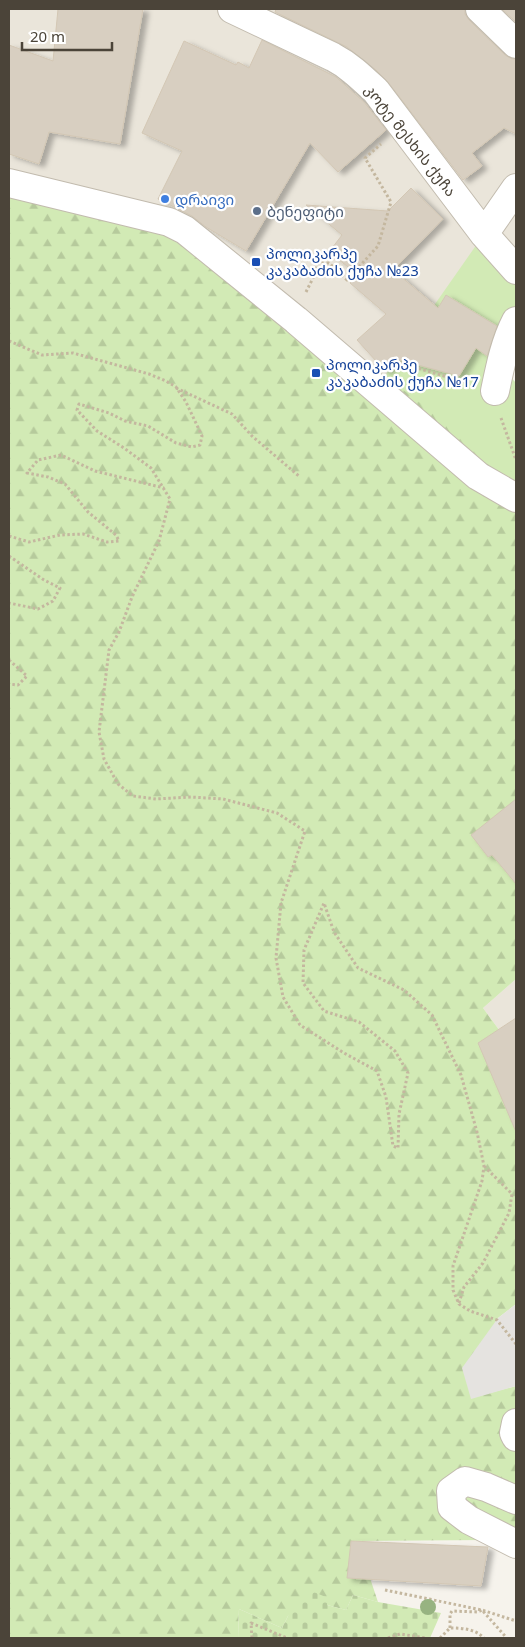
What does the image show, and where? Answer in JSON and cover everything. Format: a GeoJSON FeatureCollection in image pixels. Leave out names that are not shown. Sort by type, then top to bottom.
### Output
{"type":"FeatureCollection","features":[{"type":"Feature","properties":{"kind":"street","name":"კოტე მესხის ქუჩა"},"geometry":{"type":"LineString","coordinates":[[232,9],[349,66],[376,90],[484,234],[516,270]]}},
{"type":"Feature","properties":{"kind":"street"},"geometry":{"type":"LineString","coordinates":[[480,9],[516,44]]}},
{"type":"Feature","properties":{"kind":"street"},"geometry":{"type":"LineString","coordinates":[[9,183],[169,222],[185,230],[296,320],[478,476],[516,498]]}},
{"type":"Feature","properties":{"kind":"street"},"geometry":{"type":"LineString","coordinates":[[484,234],[516,188]]}},
{"type":"Feature","properties":{"kind":"street"},"geometry":{"type":"LineString","coordinates":[[495,391],[500,366],[516,321]]}},
{"type":"Feature","properties":{"kind":"street"},"geometry":{"type":"LineString","coordinates":[[516,1424],[514,1433],[516,1437]]}},
{"type":"Feature","properties":{"kind":"street"},"geometry":{"type":"LineString","coordinates":[[516,1500],[465,1481],[451,1491],[452,1507],[469,1520],[516,1544]]}},
{"type":"Feature","properties":{"kind":"path"},"geometry":{"type":"LineString","coordinates":[[310,297],[306,293],[318,262],[329,263],[347,280],[378,246],[391,202],[365,158],[403,126]]}},
{"type":"Feature","properties":{"kind":"path"},"geometry":{"type":"LineString","coordinates":[[9,341],[42,355],[73,353],[166,380],[176,387],[232,414],[252,436],[300,477]]}},
{"type":"Feature","properties":{"kind":"path"},"geometry":{"type":"LineString","coordinates":[[375,389],[400,363],[495,391],[502,423],[516,460]]}},
{"type":"Feature","properties":{"kind":"path"},"geometry":{"type":"LineString","coordinates":[[176,387],[186,402],[202,436],[200,445],[192,447],[176,442],[148,426],[125,421],[109,413],[79,404],[77,410],[97,431],[151,468],[170,499],[159,541],[132,597],[119,632],[109,650],[99,732],[104,759],[118,784],[133,796],[156,799],[191,797],[223,799],[278,813],[304,831],[281,903],[276,958],[282,997],[300,1025],[377,1071],[386,1097],[393,1146],[398,1148],[399,1114],[408,1073],[395,1051],[360,1022],[324,1011],[303,983],[304,950],[324,903],[334,932],[358,968],[404,990],[432,1015],[461,1075],[478,1132],[484,1166],[482,1181],[453,1266],[453,1290],[459,1304],[470,1311],[497,1320],[516,1344]]}},
{"type":"Feature","properties":{"kind":"path"},"geometry":{"type":"LineString","coordinates":[[9,536],[29,542],[60,535],[83,534],[107,542],[118,541],[116,536],[88,512],[65,484],[48,477],[27,473],[38,460],[61,455],[95,471],[132,482],[164,488]]}},
{"type":"Feature","properties":{"kind":"path"},"geometry":{"type":"LineString","coordinates":[[9,556],[44,580],[60,588],[52,600],[38,610],[9,603]]}},
{"type":"Feature","properties":{"kind":"path"},"geometry":{"type":"LineString","coordinates":[[9,660],[28,676],[18,685],[9,684]]}},
{"type":"Feature","properties":{"kind":"path"},"geometry":{"type":"LineString","coordinates":[[459,1304],[464,1287],[483,1264],[509,1212],[512,1194],[484,1166]]}},
{"type":"Feature","properties":{"kind":"path"},"geometry":{"type":"LineString","coordinates":[[385,1590],[482,1610],[516,1621]]}},
{"type":"Feature","properties":{"kind":"path"},"geometry":{"type":"LineString","coordinates":[[440,1638],[450,1628],[450,1614],[452,1611],[478,1612],[482,1610]]}},
{"type":"Feature","properties":{"kind":"path"},"geometry":{"type":"LineString","coordinates":[[482,1610],[505,1636],[504,1638]]}},
{"type":"Feature","properties":{"kind":"path"},"geometry":{"type":"LineString","coordinates":[[252,1638],[251,1623],[287,1638]]}},
{"type":"Feature","properties":{"kind":"path"},"geometry":{"type":"LineString","coordinates":[[450,1628],[466,1628],[484,1638]]}},
{"type":"Feature","properties":{"kind":"path"},"geometry":{"type":"LineString","coordinates":[[388,1638],[400,1634],[426,1638]]}},
{"type":"Feature","properties":{"kind":"shaded area"},"geometry":{"type":"Polygon","coordinates":[[[9,9],[516,9],[516,270],[377,387],[9,193],[9,9]]]}},
{"type":"Feature","properties":{"kind":"shaded area"},"geometry":{"type":"Polygon","coordinates":[[[516,979],[516,1053],[483,1008],[516,979]]]}},
{"type":"Feature","properties":{"kind":"shaded area"},"geometry":{"type":"Polygon","coordinates":[[[516,1304],[516,1386],[471,1399],[462,1368],[498,1318],[516,1304]]]}},
{"type":"Feature","properties":{"kind":"green space"},"geometry":{"type":"Polygon","coordinates":[[[9,176],[183,224],[516,475],[516,979],[483,1008],[516,1053],[516,1304],[498,1318],[471,1398],[516,1386],[516,1555],[486,1540],[351,1541],[348,1576],[370,1578],[378,1602],[353,1595],[346,1610],[327,1605],[288,1616],[282,1628],[239,1609],[238,1638],[9,1638],[9,176]]]}},
{"type":"Feature","properties":{"kind":"green space"},"geometry":{"type":"Polygon","coordinates":[[[484,234],[516,270],[516,321],[500,365],[516,383],[516,486],[377,387],[484,234]]]}},
{"type":"Feature","properties":{"kind":"green space"},"geometry":{"type":"Polygon","coordinates":[[[314,1592],[328,1598],[327,1605],[346,1610],[353,1595],[378,1602],[441,1613],[430,1638],[238,1638],[239,1609],[282,1628],[288,1616],[314,1592]]]}},
{"type":"Feature","properties":{"kind":"building"},"geometry":{"type":"Polygon","coordinates":[[[58,9],[143,9],[120,144],[49,132],[39,164],[9,154],[9,45],[53,61],[58,9]]]}},
{"type":"Feature","properties":{"kind":"building"},"geometry":{"type":"Polygon","coordinates":[[[276,9],[465,9],[465,14],[469,20],[505,55],[516,59],[516,134],[504,128],[472,153],[482,166],[463,180],[388,82],[376,70],[347,47],[275,12],[276,9]]]}},
{"type":"Feature","properties":{"kind":"building"},"geometry":{"type":"Polygon","coordinates":[[[502,9],[516,9],[516,22],[502,9]]]}},
{"type":"Feature","properties":{"kind":"building"},"geometry":{"type":"Polygon","coordinates":[[[262,40],[336,77],[364,102],[386,130],[338,172],[310,143],[246,251],[206,227],[192,216],[158,199],[182,151],[142,133],[184,41],[236,65],[238,62],[249,68],[262,40]]]}},
{"type":"Feature","properties":{"kind":"building"},"geometry":{"type":"Polygon","coordinates":[[[411,188],[443,219],[393,270],[438,308],[446,295],[497,326],[487,356],[476,348],[459,376],[399,360],[386,372],[357,340],[386,314],[350,283],[357,274],[329,252],[342,235],[306,205],[388,211],[411,188]]]}},
{"type":"Feature","properties":{"kind":"building"},"geometry":{"type":"Polygon","coordinates":[[[516,799],[516,884],[492,855],[488,857],[471,835],[516,799]]]}},
{"type":"Feature","properties":{"kind":"building"},"geometry":{"type":"Polygon","coordinates":[[[516,1018],[516,1132],[478,1043],[516,1018]]]}},
{"type":"Feature","properties":{"kind":"building"},"geometry":{"type":"Polygon","coordinates":[[[351,1541],[488,1547],[481,1586],[347,1578],[351,1541]]]}},
{"type":"Feature","properties":{"kind":"place","name":"დრაივი"},"geometry":{"type":"Point","coordinates":[165,199]}},
{"type":"Feature","properties":{"kind":"place","name":"ბენეფიტი"},"geometry":{"type":"Point","coordinates":[257,211]}},
{"type":"Feature","properties":{"kind":"place","name":"პოლიკარპე კაკაბაძის ქუჩა №23"},"geometry":{"type":"Point","coordinates":[256,262]}},
{"type":"Feature","properties":{"kind":"place","name":"პოლიკარპე კაკაბაძის ქუჩა №17"},"geometry":{"type":"Point","coordinates":[316,373]}}]}
